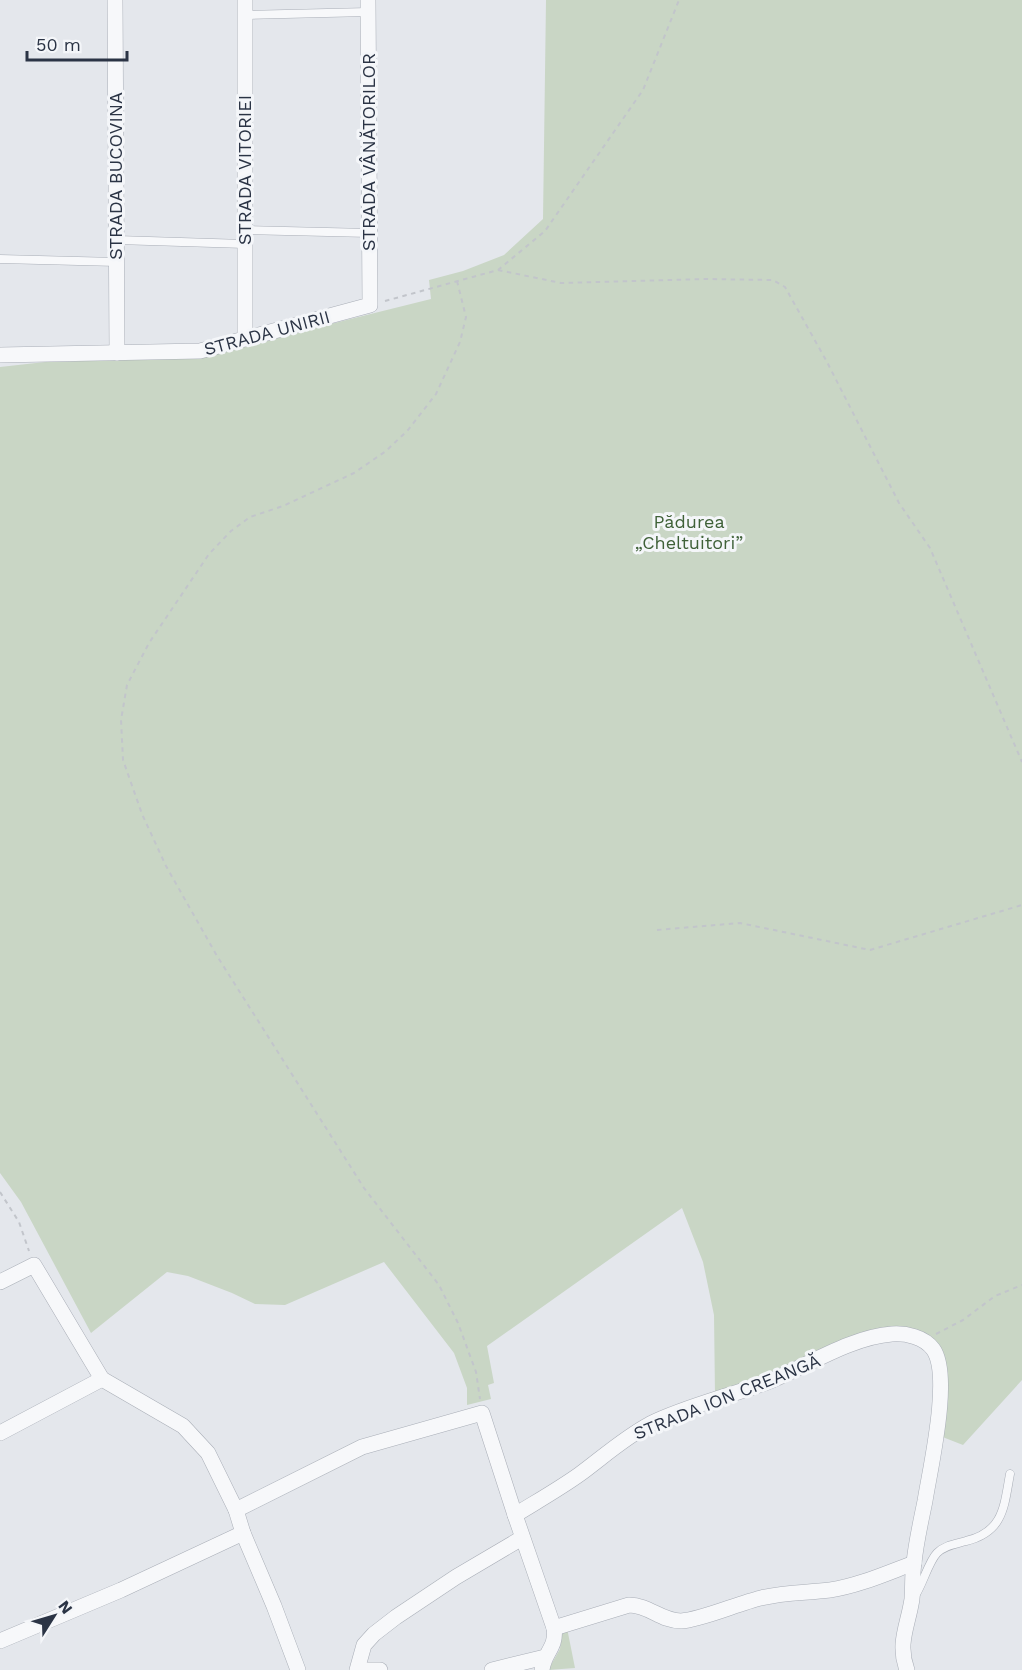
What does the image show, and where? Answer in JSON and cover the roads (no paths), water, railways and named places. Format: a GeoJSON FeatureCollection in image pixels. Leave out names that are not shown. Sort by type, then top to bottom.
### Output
{"type":"FeatureCollection","features":[{"type":"Feature","properties":{"kind":"street","name":"STRADA BUCOVINA"},"geometry":{"type":"LineString","coordinates":[[115,0],[117,353]]}},
{"type":"Feature","properties":{"kind":"street","name":"STRADA VÂNĂTORILOR"},"geometry":{"type":"LineString","coordinates":[[368,6],[370,305]]}},
{"type":"Feature","properties":{"kind":"street","name":"STRADA VITORIEI"},"geometry":{"type":"LineString","coordinates":[[245,7],[245,339]]}},
{"type":"Feature","properties":{"kind":"street","name":"STRADA UNIRII"},"geometry":{"type":"LineString","coordinates":[[0,355],[200,351],[370,305]]}},
{"type":"Feature","properties":{"kind":"street"},"geometry":{"type":"LineString","coordinates":[[0,1282],[34,1265],[102,1379],[183,1426],[208,1453],[236,1510],[298,1670]]}},
{"type":"Feature","properties":{"kind":"street","name":"STRADA ION CREANGĂ"},"geometry":{"type":"LineString","coordinates":[[515,1515],[580,1474],[604,1454],[652,1423],[770,1381],[874,1337],[907,1334],[923,1340],[932,1347],[940,1370],[940,1400],[935,1444],[914,1563]]}},
{"type":"Feature","properties":{"kind":"street"},"geometry":{"type":"LineString","coordinates":[[0,1433],[102,1379]]}},
{"type":"Feature","properties":{"kind":"street"},"geometry":{"type":"LineString","coordinates":[[236,1510],[362,1448],[483,1413],[556,1638],[544,1664],[492,1670]]}},
{"type":"Feature","properties":{"kind":"street"},"geometry":{"type":"LineString","coordinates":[[0,1641],[121,1590],[243,1533]]}},
{"type":"Feature","properties":{"kind":"street"},"geometry":{"type":"LineString","coordinates":[[357,1670],[364,1645],[389,1623],[456,1576],[522,1538]]}},
{"type":"Feature","properties":{"kind":"street"},"geometry":{"type":"LineString","coordinates":[[554,1628],[629,1605],[649,1608],[667,1619],[688,1620],[783,1593],[841,1587],[914,1563],[912,1600],[902,1643],[902,1656],[907,1670]]}},
{"type":"Feature","properties":{"kind":"street"},"geometry":{"type":"LineString","coordinates":[[364,1670],[380,1670]]}},
{"type":"Feature","properties":{"kind":"lane"},"geometry":{"type":"LineString","coordinates":[[245,7],[368,6]]}},
{"type":"Feature","properties":{"kind":"lane"},"geometry":{"type":"LineString","coordinates":[[117,240],[369,233]]}},
{"type":"Feature","properties":{"kind":"lane"},"geometry":{"type":"LineString","coordinates":[[0,259],[117,262]]}},
{"type":"Feature","properties":{"kind":"lane"},"geometry":{"type":"LineString","coordinates":[[912,1600],[923,1583],[935,1554],[946,1546],[980,1538],[993,1528],[1004,1509],[1010,1474]]}},
{"type":"Feature","properties":{"kind":"park label","name":"Pădurea „Cheltuitori”"},"geometry":{"type":"Point","coordinates":[689,532]}}]}
